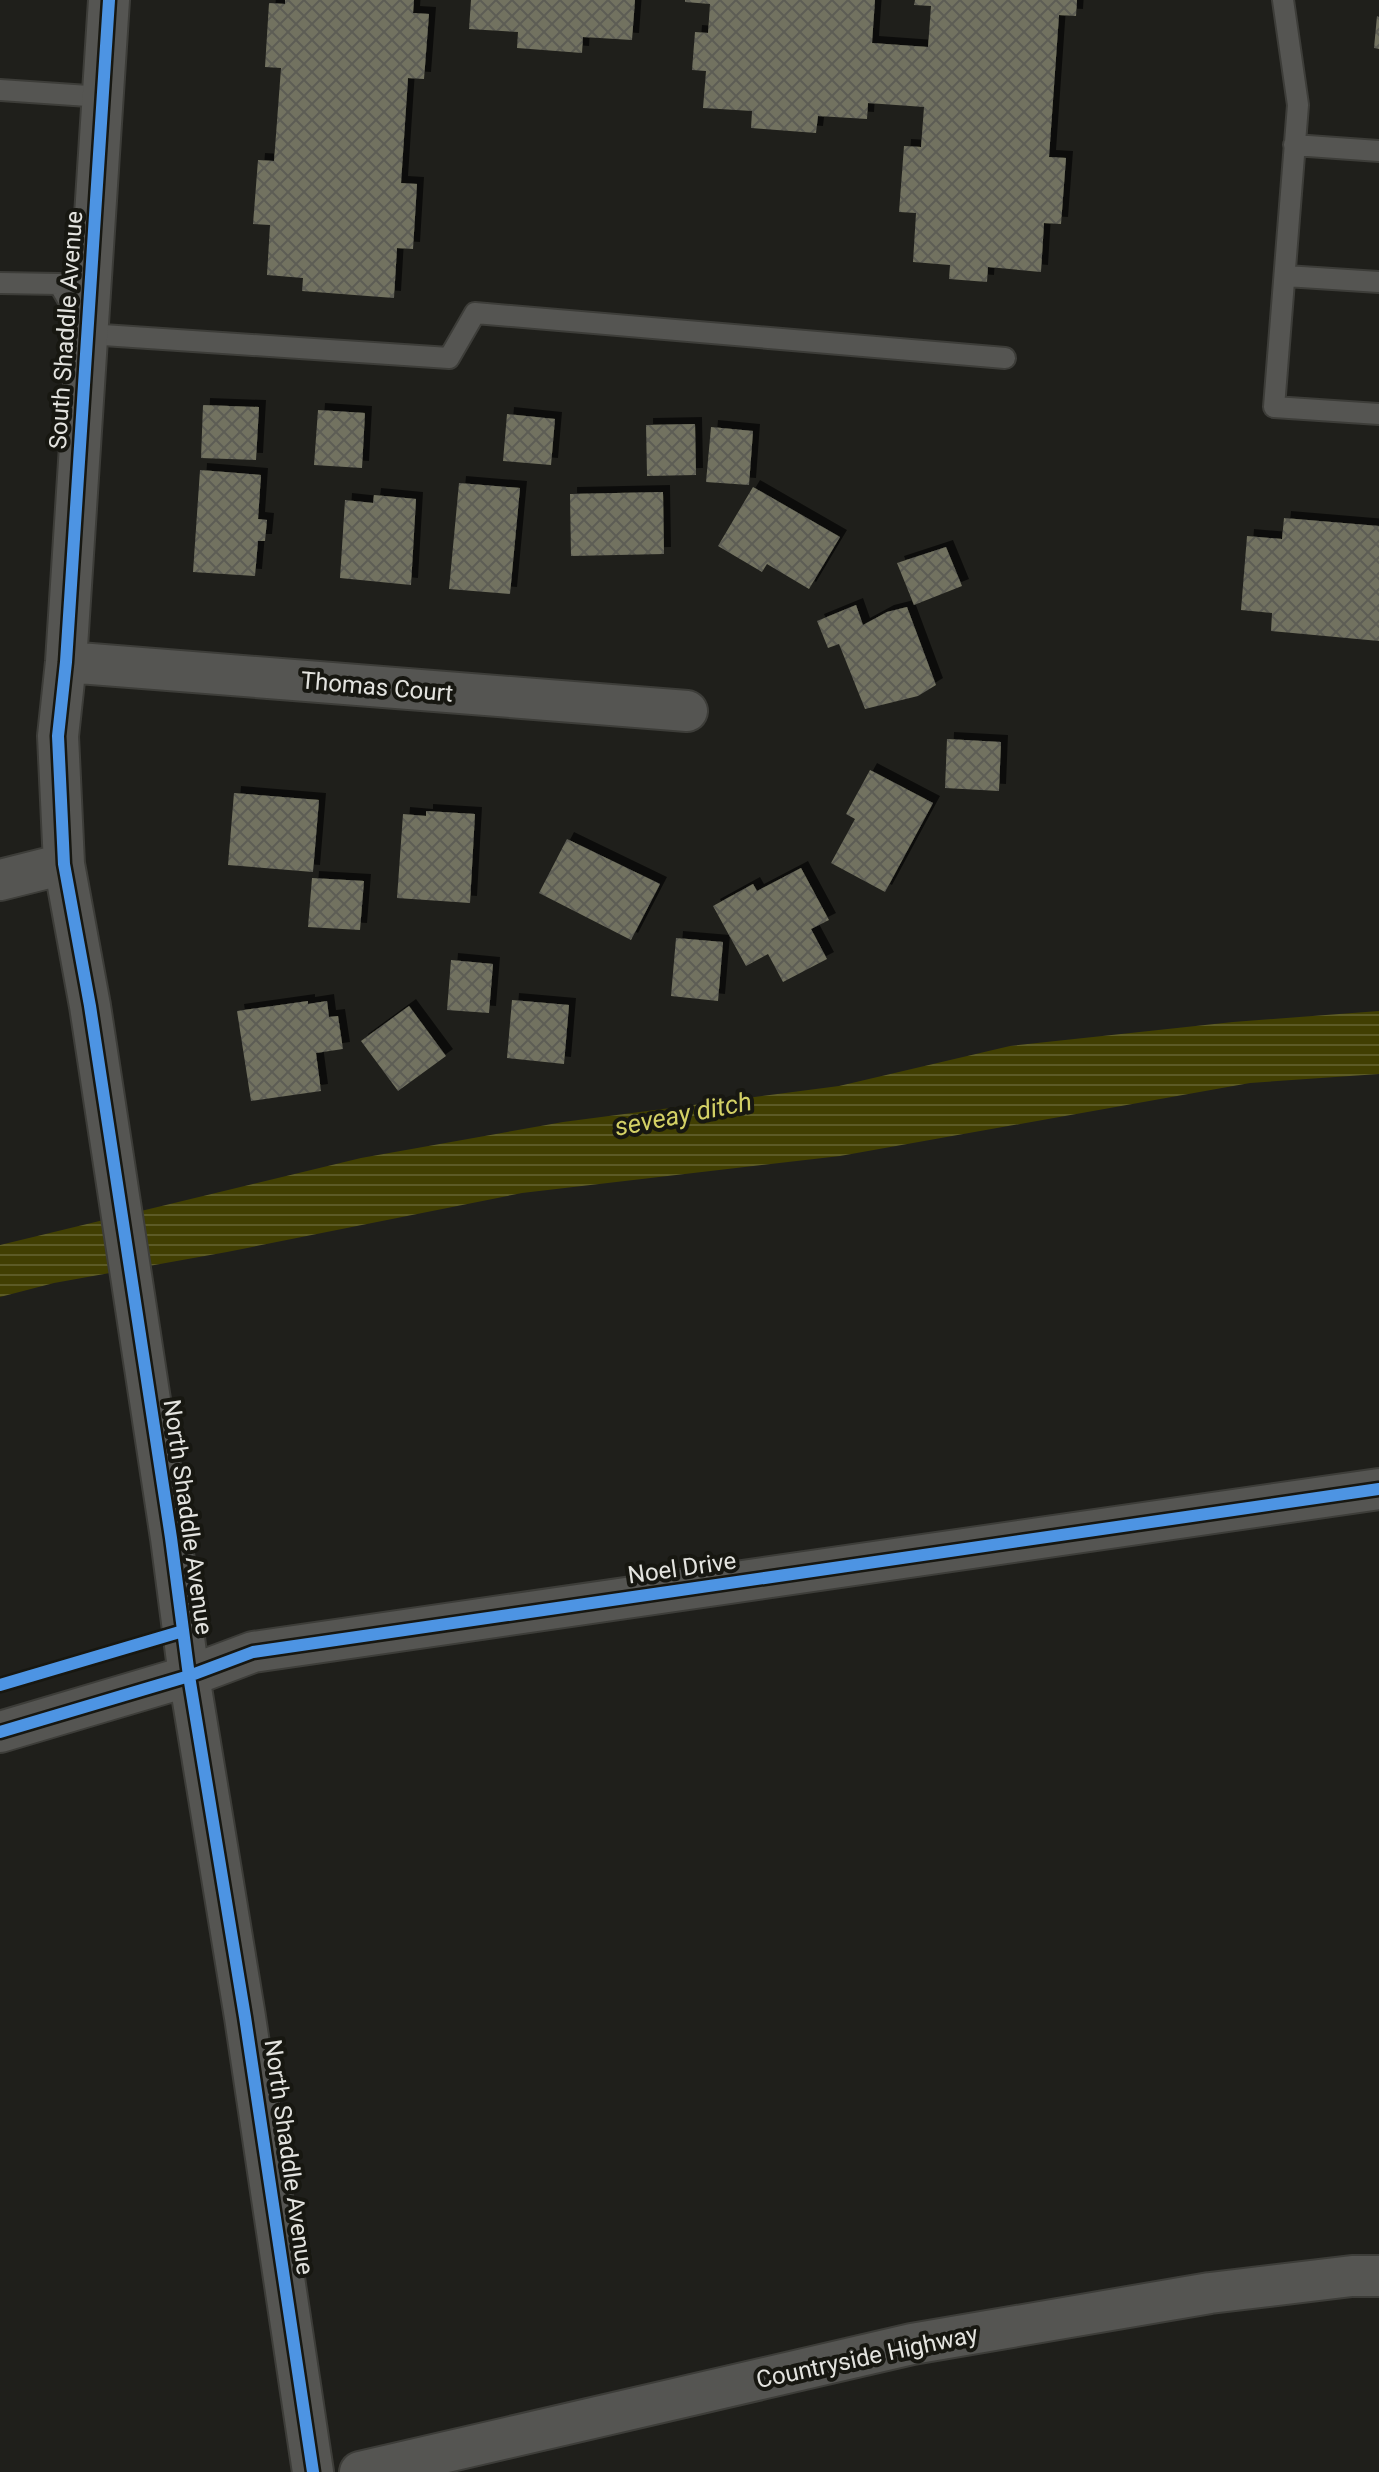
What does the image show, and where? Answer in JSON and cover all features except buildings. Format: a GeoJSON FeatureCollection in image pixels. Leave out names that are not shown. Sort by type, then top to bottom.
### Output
{"type":"FeatureCollection","features":[{"type":"Feature","properties":{"kind":"street","name":"South Shaddle Avenue"},"geometry":{"type":"LineString","coordinates":[[66,662],[109,0]]}},
{"type":"Feature","properties":{"kind":"street","name":"Thomas Court"},"geometry":{"type":"LineString","coordinates":[[66,662],[687,711]]}},
{"type":"Feature","properties":{"kind":"street","name":"North Shaddle Avenue"},"geometry":{"type":"LineString","coordinates":[[66,662],[58,736],[64,864],[90,1006],[189,1676],[245,2017],[313,2472]]}},
{"type":"Feature","properties":{"kind":"street"},"geometry":{"type":"LineString","coordinates":[[0,880],[64,864]]}},
{"type":"Feature","properties":{"kind":"street","name":"Noel Drive"},"geometry":{"type":"LineString","coordinates":[[0,1732],[189,1676],[253,1652],[1379,1489]]}},
{"type":"Feature","properties":{"kind":"street","name":"Countryside Highway"},"geometry":{"type":"LineString","coordinates":[[360,2472],[912,2344],[1210,2293],[1352,2276],[1379,2276]]}},
{"type":"Feature","properties":{"kind":"lane"},"geometry":{"type":"LineString","coordinates":[[1283,0],[1298,105],[1274,407],[1379,414]]}},
{"type":"Feature","properties":{"kind":"lane"},"geometry":{"type":"LineString","coordinates":[[0,90],[103,97]]}},
{"type":"Feature","properties":{"kind":"lane"},"geometry":{"type":"LineString","coordinates":[[1294,145],[1379,151]]}},
{"type":"Feature","properties":{"kind":"lane"},"geometry":{"type":"LineString","coordinates":[[1286,276],[1379,282]]}},
{"type":"Feature","properties":{"kind":"lane"},"geometry":{"type":"LineString","coordinates":[[0,283],[59,284],[88,334],[449,358],[475,313],[1005,358]]}},
{"type":"Feature","properties":{"kind":"water","name":"seveay ditch"},"geometry":{"type":"Polygon","coordinates":[[[1379,1011],[1379,1074],[1250,1083],[840,1156],[522,1193],[54,1283],[0,1297],[0,1245],[361,1158],[563,1122],[839,1086],[1010,1046],[1233,1022],[1379,1011]]]}},
{"type":"Feature","properties":{"kind":"cycle path"},"geometry":{"type":"LineString","coordinates":[[109,0],[66,662],[58,736],[64,864],[90,1006],[189,1676],[245,2017],[313,2472]]}},
{"type":"Feature","properties":{"kind":"cycle path"},"geometry":{"type":"LineString","coordinates":[[0,1732],[189,1676],[253,1652],[1379,1489]]}},
{"type":"Feature","properties":{"kind":"cycle path"},"geometry":{"type":"LineString","coordinates":[[0,1685],[183,1631]]}}]}
